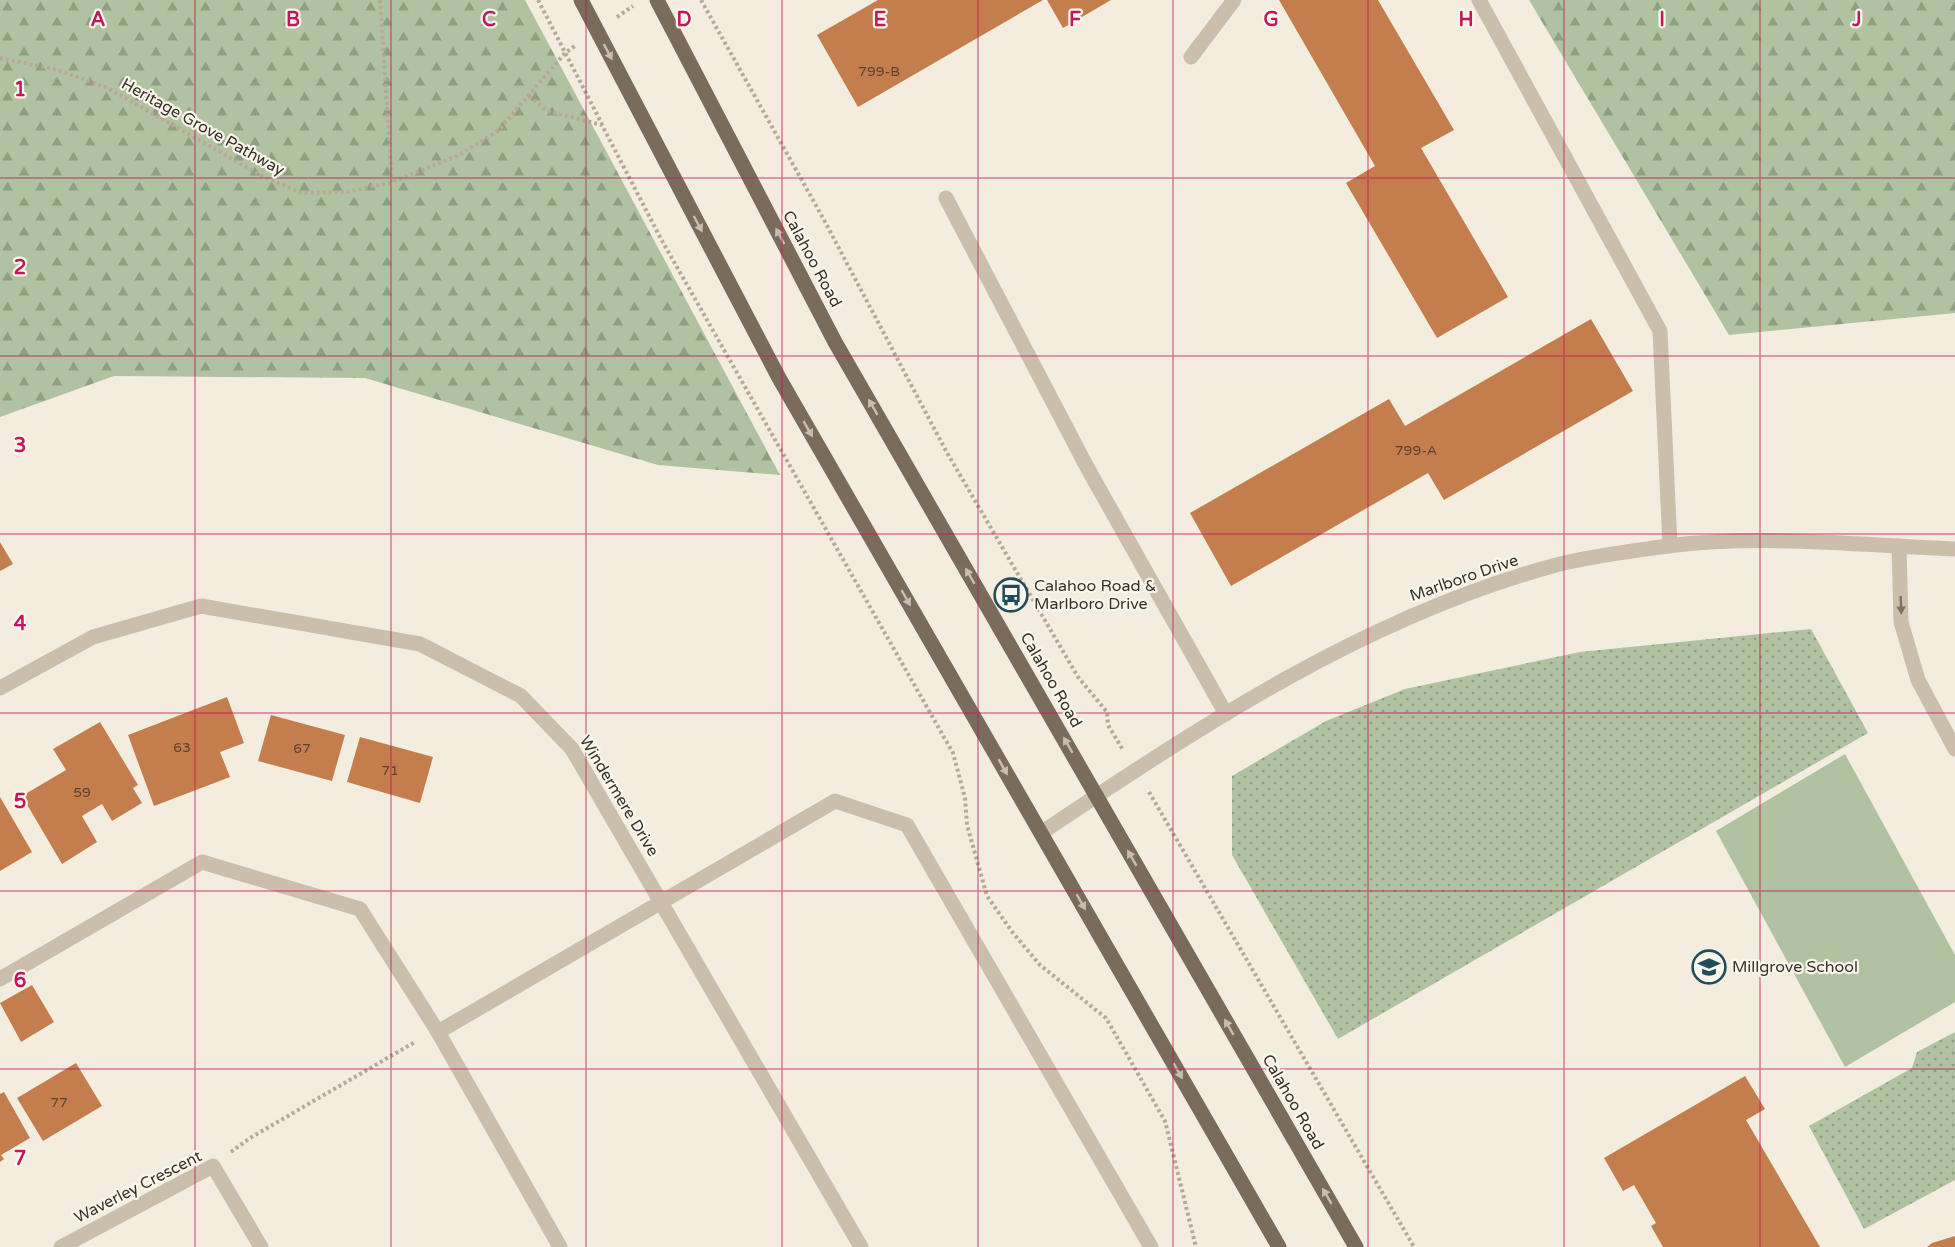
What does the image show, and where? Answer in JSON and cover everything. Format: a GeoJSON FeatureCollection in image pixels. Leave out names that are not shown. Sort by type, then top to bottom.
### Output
{"type":"FeatureCollection","features":[{"type":"Feature","properties":{"kind":"main road"},"geometry":{"type":"LineString","coordinates":[[580,0],[779,378],[1279,1247]]}},
{"type":"Feature","properties":{"kind":"main road","name":"Calahoo Road"},"geometry":{"type":"LineString","coordinates":[[657,0],[835,342],[1356,1247]]}},
{"type":"Feature","properties":{"kind":"street"},"geometry":{"type":"LineString","coordinates":[[1191,57],[1234,0]]}},
{"type":"Feature","properties":{"kind":"street"},"geometry":{"type":"LineString","coordinates":[[1479,0],[1660,331],[1670,546]]}},
{"type":"Feature","properties":{"kind":"street"},"geometry":{"type":"LineString","coordinates":[[946,198],[1088,469],[1226,714]]}},
{"type":"Feature","properties":{"kind":"street","name":"Marlboro Drive"},"geometry":{"type":"LineString","coordinates":[[1041,833],[1226,714],[1294,674],[1398,621],[1467,593],[1558,564],[1670,546],[1783,541],[1955,549]]}},
{"type":"Feature","properties":{"kind":"street"},"geometry":{"type":"LineString","coordinates":[[1899,546],[1901,622],[1918,680],[1955,749]]}},
{"type":"Feature","properties":{"kind":"street","name":"Windermere Drive"},"geometry":{"type":"LineString","coordinates":[[0,688],[93,637],[201,606],[420,644],[521,696],[572,749],[861,1247]]}},
{"type":"Feature","properties":{"kind":"street"},"geometry":{"type":"LineString","coordinates":[[438,1032],[836,801],[907,825],[1151,1247]]}},
{"type":"Feature","properties":{"kind":"street"},"geometry":{"type":"LineString","coordinates":[[0,979],[202,862],[360,909],[438,1032],[560,1247]]}},
{"type":"Feature","properties":{"kind":"street","name":"Waverley Crescent"},"geometry":{"type":"LineString","coordinates":[[61,1247],[213,1166],[261,1247]]}},
{"type":"Feature","properties":{"kind":"path"},"geometry":{"type":"LineString","coordinates":[[380,0],[392,182]]}},
{"type":"Feature","properties":{"kind":"path"},"geometry":{"type":"LineString","coordinates":[[538,0],[661,239],[953,753],[965,798],[967,825],[987,896],[1012,933],[1040,965],[1106,1018],[1165,1121],[1196,1247]]}},
{"type":"Feature","properties":{"kind":"path"},"geometry":{"type":"LineString","coordinates":[[701,0],[823,218],[946,451],[1078,677],[1107,712],[1108,725],[1414,1247]]}},
{"type":"Feature","properties":{"kind":"path","name":"Heritage Grove Pathway"},"geometry":{"type":"LineString","coordinates":[[0,58],[58,70],[106,87],[264,177],[302,193],[347,192],[392,182],[457,156],[498,131],[565,53]]}},
{"type":"Feature","properties":{"kind":"path"},"geometry":{"type":"LineString","coordinates":[[530,96],[547,111],[602,125]]}},
{"type":"Feature","properties":{"kind":"path"},"geometry":{"type":"LineString","coordinates":[[213,1166],[250,1138],[407,1046],[438,1032]]}},
{"type":"Feature","properties":{"kind":"green space"},"geometry":{"type":"Polygon","coordinates":[[[0,0],[525,0],[780,475],[658,465],[365,378],[114,376],[0,417],[0,0]]]}},
{"type":"Feature","properties":{"kind":"green space"},"geometry":{"type":"Polygon","coordinates":[[[1529,0],[1955,0],[1955,313],[1729,335],[1529,0]]]}},
{"type":"Feature","properties":{"kind":"green space"},"geometry":{"type":"Polygon","coordinates":[[[1811,629],[1868,733],[1338,1039],[1232,855],[1232,776],[1326,721],[1405,689],[1580,652],[1811,629]]]}},
{"type":"Feature","properties":{"kind":"green space"},"geometry":{"type":"Polygon","coordinates":[[[1845,754],[1955,955],[1955,1002],[1845,1067],[1716,831],[1845,754]]]}},
{"type":"Feature","properties":{"kind":"green space"},"geometry":{"type":"Polygon","coordinates":[[[1955,1032],[1955,1180],[1864,1229],[1809,1126],[1912,1068],[1917,1052],[1955,1032]]]}},
{"type":"Feature","properties":{"kind":"building"},"geometry":{"type":"Polygon","coordinates":[[[878,0],[1043,0],[858,107],[817,35],[878,0]]]}},
{"type":"Feature","properties":{"kind":"building"},"geometry":{"type":"Polygon","coordinates":[[[1047,0],[1111,0],[1063,28],[1047,0]]]}},
{"type":"Feature","properties":{"kind":"building"},"geometry":{"type":"Polygon","coordinates":[[[1279,0],[1378,0],[1454,130],[1421,148],[1508,297],[1437,338],[1346,183],[1375,166],[1279,0]]]}},
{"type":"Feature","properties":{"kind":"building"},"geometry":{"type":"Polygon","coordinates":[[[1591,319],[1633,391],[1444,500],[1428,473],[1231,586],[1190,513],[1389,399],[1405,426],[1591,319]]]}},
{"type":"Feature","properties":{"kind":"building"},"geometry":{"type":"Polygon","coordinates":[[[0,542],[13,564],[0,571],[0,542]]]}},
{"type":"Feature","properties":{"kind":"building"},"geometry":{"type":"Polygon","coordinates":[[[227,697],[244,743],[220,752],[230,777],[154,806],[128,735],[227,697]]]}},
{"type":"Feature","properties":{"kind":"building"},"geometry":{"type":"Polygon","coordinates":[[[271,715],[345,735],[332,781],[258,761],[271,715]]]}},
{"type":"Feature","properties":{"kind":"building"},"geometry":{"type":"Polygon","coordinates":[[[100,722],[138,785],[133,788],[142,803],[112,821],[102,804],[82,816],[97,842],[62,864],[22,796],[66,770],[53,749],[100,722]]]}},
{"type":"Feature","properties":{"kind":"building"},"geometry":{"type":"Polygon","coordinates":[[[360,737],[433,757],[420,803],[347,782],[360,737]]]}},
{"type":"Feature","properties":{"kind":"building"},"geometry":{"type":"Polygon","coordinates":[[[0,797],[32,852],[0,871],[0,797]]]}},
{"type":"Feature","properties":{"kind":"building"},"geometry":{"type":"Polygon","coordinates":[[[32,985],[54,1022],[21,1042],[0,1003],[32,985]]]}},
{"type":"Feature","properties":{"kind":"building"},"geometry":{"type":"Polygon","coordinates":[[[76,1063],[102,1106],[43,1141],[17,1098],[76,1063]]]}},
{"type":"Feature","properties":{"kind":"building"},"geometry":{"type":"Polygon","coordinates":[[[1745,1076],[1765,1109],[1746,1120],[1820,1247],[1663,1247],[1651,1226],[1656,1223],[1634,1185],[1623,1191],[1604,1158],[1745,1076]]]}},
{"type":"Feature","properties":{"kind":"building"},"geometry":{"type":"Polygon","coordinates":[[[4,1092],[30,1138],[1,1155],[4,1159],[0,1162],[0,1094],[4,1092]]]}},
{"type":"Feature","properties":{"kind":"building"},"geometry":{"type":"Polygon","coordinates":[[[1955,1236],[1955,1247],[1927,1247],[1932,1243],[1955,1236]]]}},
{"type":"Feature","properties":{"kind":"place","name":"Calahoo Road & Marlboro Drive"},"geometry":{"type":"Point","coordinates":[1011,595]}},
{"type":"Feature","properties":{"kind":"place","name":"Millgrove School"},"geometry":{"type":"Point","coordinates":[1709,967]}}]}
